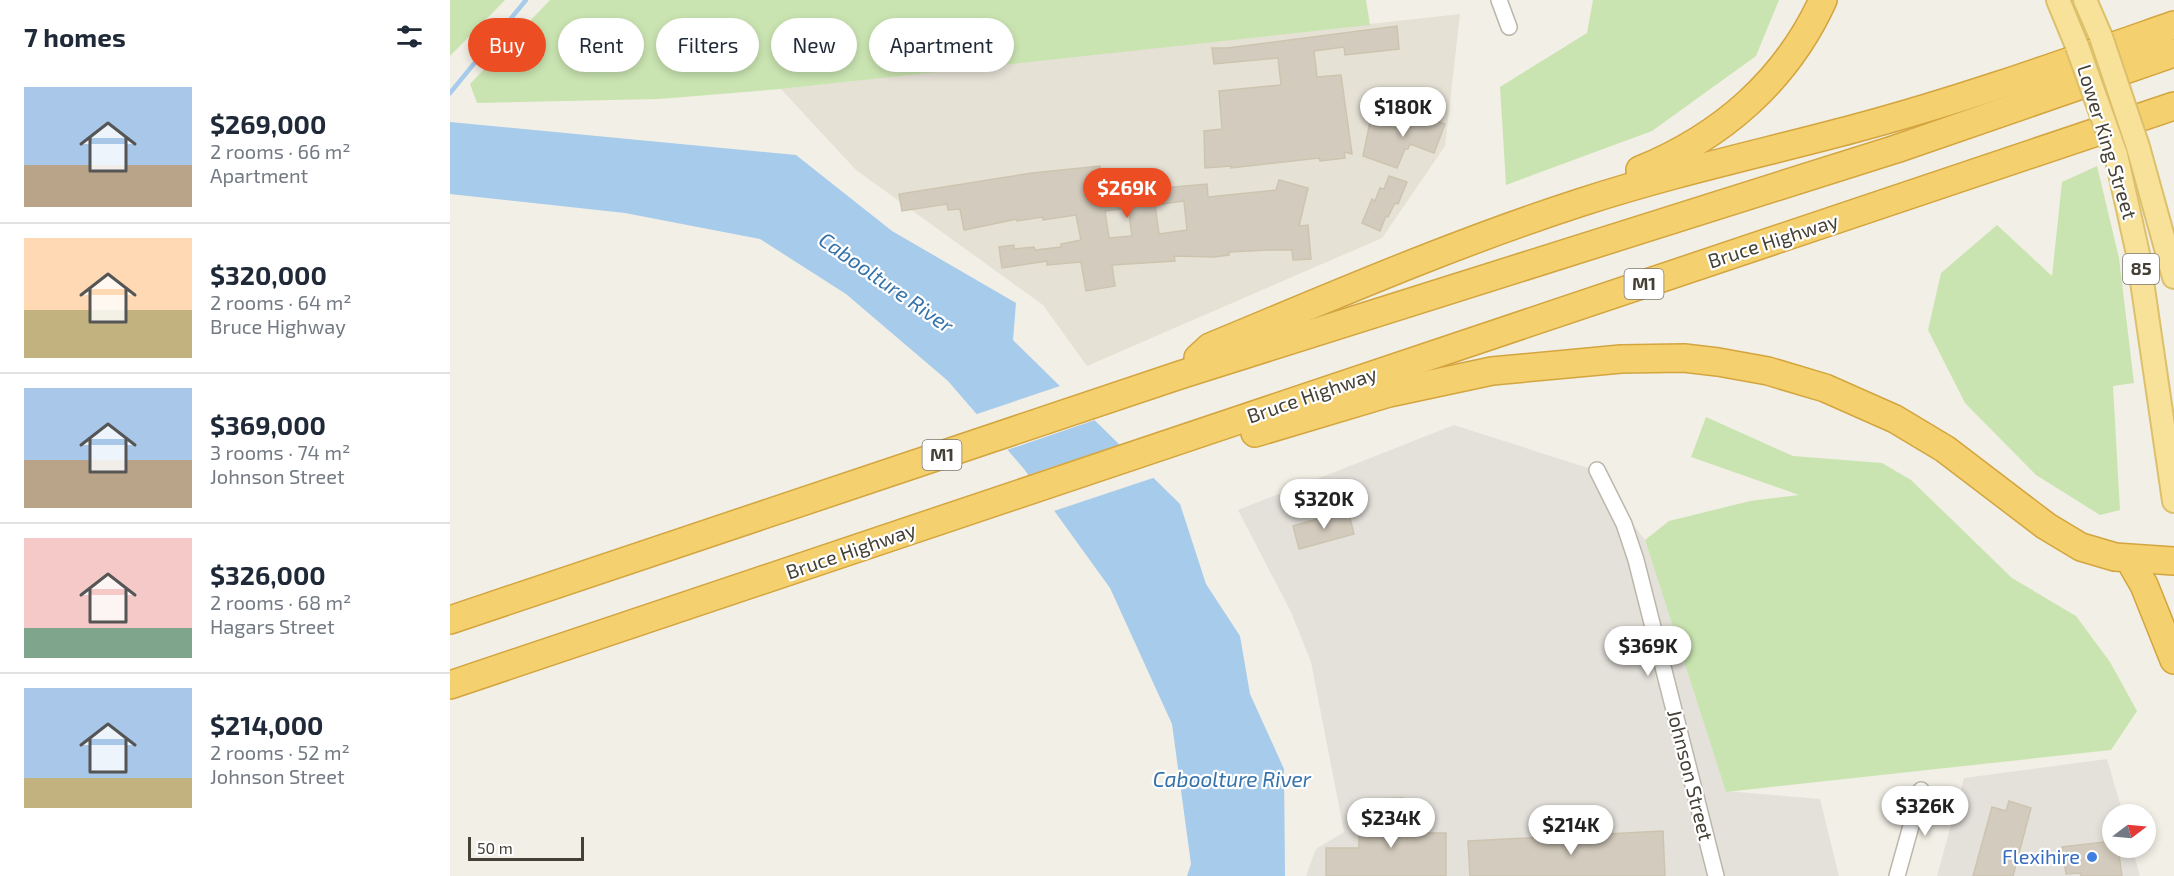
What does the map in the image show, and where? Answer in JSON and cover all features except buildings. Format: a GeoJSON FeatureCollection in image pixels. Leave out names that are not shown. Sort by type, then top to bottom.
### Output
{"type":"FeatureCollection","features":[{"type":"Feature","properties":{"kind":"highway"},"geometry":{"type":"LineString","coordinates":[[1583,202],[1606,183],[1667,158],[1703,139],[1737,113],[1761,92],[1788,59],[1823,0]]}},
{"type":"Feature","properties":{"kind":"highway"},"geometry":{"type":"LineString","coordinates":[[1180,375],[1210,347],[1438,254],[1583,202],[1694,169],[1920,110],[2065,64],[2174,25]]}},
{"type":"Feature","properties":{"kind":"highway","name":"M1"},"geometry":{"type":"LineString","coordinates":[[450,620],[1180,375],[1885,153],[2174,54]]}},
{"type":"Feature","properties":{"kind":"highway","name":"Bruce Highway"},"geometry":{"type":"LineString","coordinates":[[450,685],[2174,106]]}},
{"type":"Feature","properties":{"kind":"highway"},"geometry":{"type":"LineString","coordinates":[[1202,433],[1236,439],[1389,393],[1492,370],[1621,359],[1683,358],[1718,362],[1768,371],[1825,387],[1872,407],[1938,444],[2063,539],[2101,554],[2129,559],[2174,561]]}},
{"type":"Feature","properties":{"kind":"highway"},"geometry":{"type":"LineString","coordinates":[[2129,559],[2144,585],[2174,660]]}},
{"type":"Feature","properties":{"kind":"main road","name":"Lower King Street"},"geometry":{"type":"LineString","coordinates":[[2058,0],[2116,155],[2138,254],[2174,501]]}},
{"type":"Feature","properties":{"kind":"main road","name":"Lower King Street"},"geometry":{"type":"LineString","coordinates":[[2085,0],[2101,37],[2138,147],[2174,278]]}},
{"type":"Feature","properties":{"kind":"street"},"geometry":{"type":"LineString","coordinates":[[1499,0],[1509,27]]}},
{"type":"Feature","properties":{"kind":"street","name":"Johnson Street"},"geometry":{"type":"LineString","coordinates":[[1597,470],[1624,524],[1636,560],[1716,876]]}},
{"type":"Feature","properties":{"kind":"street"},"geometry":{"type":"LineString","coordinates":[[1897,876],[1921,790]]}},
{"type":"Feature","properties":{"kind":"shaded area"},"geometry":{"type":"Polygon","coordinates":[[[1460,14],[1445,146],[1382,238],[1087,366],[1043,305],[856,170],[781,89],[935,72],[1014,72],[1014,63],[1460,14]]]}},
{"type":"Feature","properties":{"kind":"shaded area"},"geometry":{"type":"Polygon","coordinates":[[[1454,425],[1588,468],[1645,540],[1726,791],[1820,799],[1839,876],[1306,876],[1316,849],[1344,832],[1311,662],[1291,612],[1238,510],[1454,425]]]}},
{"type":"Feature","properties":{"kind":"shaded area"},"geometry":{"type":"Polygon","coordinates":[[[2107,759],[2120,804],[2102,804],[2102,858],[2135,858],[2140,876],[1937,876],[1964,778],[2107,759]]]}},
{"type":"Feature","properties":{"kind":"green space"},"geometry":{"type":"Polygon","coordinates":[[[450,0],[505,0],[487,18],[468,18],[468,38],[450,56],[450,0]]]}},
{"type":"Feature","properties":{"kind":"green space"},"geometry":{"type":"Polygon","coordinates":[[[550,0],[1366,0],[1370,25],[1014,64],[1014,18],[869,18],[869,72],[937,72],[781,89],[659,99],[477,103],[470,84],[481,72],[546,72],[546,18],[533,18],[550,0]]]}},
{"type":"Feature","properties":{"kind":"green space"},"geometry":{"type":"Polygon","coordinates":[[[1593,0],[1779,0],[1756,56],[1652,131],[1506,185],[1500,87],[1587,33],[1593,0]]]}},
{"type":"Feature","properties":{"kind":"green space"},"geometry":{"type":"Polygon","coordinates":[[[2097,166],[2119,258],[2134,383],[2113,386],[2120,510],[2100,515],[2036,475],[1965,403],[1928,330],[1941,273],[1997,225],[2052,276],[2062,182],[2097,166]]]}},
{"type":"Feature","properties":{"kind":"green space"},"geometry":{"type":"Polygon","coordinates":[[[1706,417],[1793,456],[1882,463],[1911,480],[2012,578],[2076,616],[2110,662],[2137,711],[2111,750],[1726,792],[1645,540],[1669,521],[1750,501],[1799,495],[1691,457],[1706,417]]]}},
{"type":"Feature","properties":{"kind":"water","name":"Caboolture River"},"geometry":{"type":"Polygon","coordinates":[[[450,122],[796,155],[892,231],[1016,303],[1013,340],[1180,504],[1206,584],[1240,636],[1250,694],[1284,769],[1285,876],[1187,876],[1191,864],[1172,724],[1110,588],[1024,469],[948,381],[846,294],[760,239],[625,213],[450,194],[450,122]]]}},
{"type":"Feature","properties":{"kind":"pier"},"geometry":{"type":"Polygon","coordinates":[[[1063,385],[1098,419],[1004,451],[974,415],[1063,385]]]}},
{"type":"Feature","properties":{"kind":"pier"},"geometry":{"type":"Polygon","coordinates":[[[1122,444],[1156,477],[1051,512],[1025,476],[1122,444]]]}},
{"type":"Feature","properties":{"kind":"waterway"},"geometry":{"type":"LineString","coordinates":[[450,93],[526,0]]}},
{"type":"Feature","properties":{"kind":"place","name":"Flexihire"},"geometry":{"type":"Point","coordinates":[2092,857]}}]}
